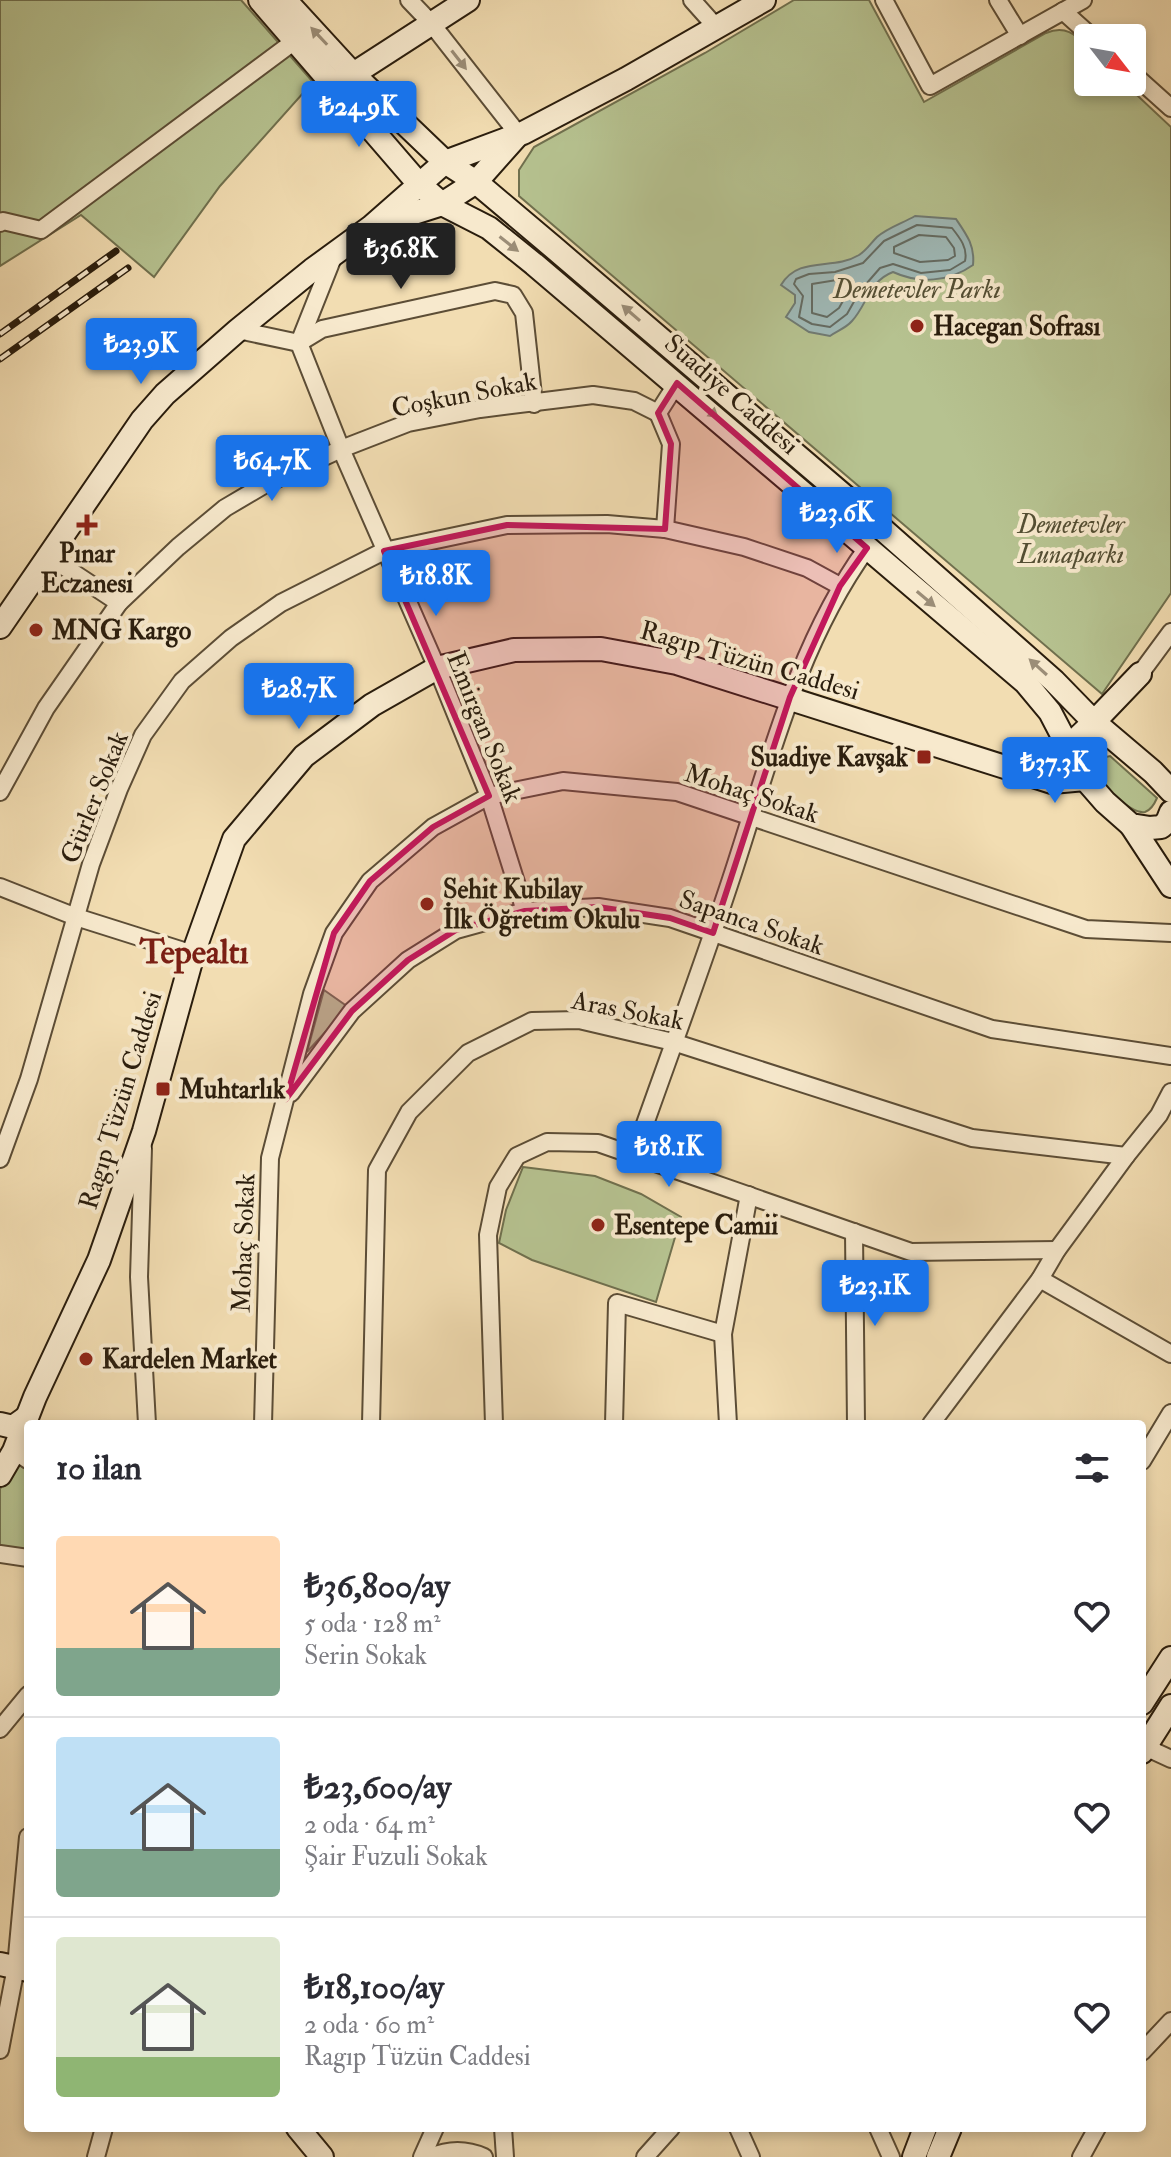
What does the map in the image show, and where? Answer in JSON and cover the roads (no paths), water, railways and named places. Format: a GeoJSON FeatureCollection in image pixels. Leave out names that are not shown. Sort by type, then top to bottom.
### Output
{"type":"FeatureCollection","features":[{"type":"Feature","properties":{"kind":"main road"},"geometry":{"type":"LineString","coordinates":[[260,0],[296,40],[344,79]]}},
{"type":"Feature","properties":{"kind":"main road"},"geometry":{"type":"LineString","coordinates":[[285,0],[344,79]]}},
{"type":"Feature","properties":{"kind":"main road"},"geometry":{"type":"LineString","coordinates":[[344,79],[468,0]]}},
{"type":"Feature","properties":{"kind":"main road"},"geometry":{"type":"LineString","coordinates":[[0,627],[142,420],[165,394],[238,330],[371,227],[445,162],[518,134],[626,79],[764,0]]}},
{"type":"Feature","properties":{"kind":"main road","name":"Suadiye Caddesi"},"geometry":{"type":"LineString","coordinates":[[344,79],[445,162],[476,182],[863,512],[1054,681],[1094,722],[1171,791]]}},
{"type":"Feature","properties":{"kind":"main road","name":"Suadiye Caddesi"},"geometry":{"type":"LineString","coordinates":[[344,79],[418,183],[442,204],[489,228],[677,383],[1025,682],[1050,712],[1085,779],[1131,825]]}},
{"type":"Feature","properties":{"kind":"main road"},"geometry":{"type":"LineString","coordinates":[[371,227],[442,204],[476,182],[518,134]]}},
{"type":"Feature","properties":{"kind":"main road","name":"Ragıp Tüzün Caddesi"},"geometry":{"type":"LineString","coordinates":[[26,1420],[99,1260],[144,1131],[193,954],[234,839],[304,756],[372,705],[437,668],[514,650],[601,649],[677,663],[1052,782],[1085,779]]}},
{"type":"Feature","properties":{"kind":"main road"},"geometry":{"type":"LineString","coordinates":[[1029,775],[1067,748],[1140,674]]}},
{"type":"Feature","properties":{"kind":"main road"},"geometry":{"type":"LineString","coordinates":[[1113,736],[1140,674]]}},
{"type":"Feature","properties":{"kind":"main road"},"geometry":{"type":"LineString","coordinates":[[1131,825],[1150,828],[1167,822],[1171,885]]}},
{"type":"Feature","properties":{"kind":"main road"},"geometry":{"type":"LineString","coordinates":[[1131,825],[1171,885]]}},
{"type":"Feature","properties":{"kind":"main road"},"geometry":{"type":"LineString","coordinates":[[0,1424],[13,1427],[27,1417]]}},
{"type":"Feature","properties":{"kind":"main road","name":"Ragıp Tüzün Caddesi"},"geometry":{"type":"LineString","coordinates":[[0,1475],[24,1425]]}},
{"type":"Feature","properties":{"kind":"main road"},"geometry":{"type":"LineString","coordinates":[[1146,1693],[1171,1658]]}},
{"type":"Feature","properties":{"kind":"main road"},"geometry":{"type":"LineString","coordinates":[[1146,1747],[1171,1706]]}},
{"type":"Feature","properties":{"kind":"main road"},"geometry":{"type":"LineString","coordinates":[[305,2132],[322,2157]]}},
{"type":"Feature","properties":{"kind":"main road"},"geometry":{"type":"LineString","coordinates":[[914,2157],[923,2132]]}},
{"type":"Feature","properties":{"kind":"main road"},"geometry":{"type":"LineString","coordinates":[[938,2157],[948,2132]]}},
{"type":"Feature","properties":{"kind":"street"},"geometry":{"type":"LineString","coordinates":[[409,0],[431,23],[518,134]]}},
{"type":"Feature","properties":{"kind":"street"},"geometry":{"type":"LineString","coordinates":[[692,0],[717,28]]}},
{"type":"Feature","properties":{"kind":"street"},"geometry":{"type":"LineString","coordinates":[[884,0],[930,86],[1083,0]]}},
{"type":"Feature","properties":{"kind":"street"},"geometry":{"type":"LineString","coordinates":[[998,0],[1020,36]]}},
{"type":"Feature","properties":{"kind":"street"},"geometry":{"type":"LineString","coordinates":[[1063,11],[1077,24]]}},
{"type":"Feature","properties":{"kind":"street"},"geometry":{"type":"LineString","coordinates":[[0,223],[3,221],[41,230],[296,40]]}},
{"type":"Feature","properties":{"kind":"street"},"geometry":{"type":"LineString","coordinates":[[1146,86],[1171,108]]}},
{"type":"Feature","properties":{"kind":"street"},"geometry":{"type":"LineString","coordinates":[[299,343],[334,255]]}},
{"type":"Feature","properties":{"kind":"street"},"geometry":{"type":"LineString","coordinates":[[238,330],[299,343],[322,329],[495,291],[513,295],[524,313],[534,404]]}},
{"type":"Feature","properties":{"kind":"street","name":"Emirgan Sokak"},"geometry":{"type":"LineString","coordinates":[[299,343],[489,796],[525,911]]}},
{"type":"Feature","properties":{"kind":"street"},"geometry":{"type":"LineString","coordinates":[[665,529],[671,444],[658,413],[677,383]]}},
{"type":"Feature","properties":{"kind":"street","name":"Coşkun Sokak"},"geometry":{"type":"LineString","coordinates":[[0,792],[46,708],[119,603],[225,508],[264,485],[341,449],[408,423],[480,409],[593,395],[634,401],[658,413]]}},
{"type":"Feature","properties":{"kind":"street","name":"Gürler Sokak"},"geometry":{"type":"LineString","coordinates":[[0,1159],[29,1079],[91,864],[143,735],[182,681],[231,638],[281,603],[384,551],[507,525],[607,524],[665,529],[744,547],[807,568],[840,586]]}},
{"type":"Feature","properties":{"kind":"street"},"geometry":{"type":"LineString","coordinates":[[634,1155],[713,933],[790,697],[840,586],[867,548]]}},
{"type":"Feature","properties":{"kind":"street"},"geometry":{"type":"LineString","coordinates":[[48,556],[119,603]]}},
{"type":"Feature","properties":{"kind":"street"},"geometry":{"type":"LineString","coordinates":[[1140,674],[1171,632]]}},
{"type":"Feature","properties":{"kind":"street","name":"Mohaç Sokak"},"geometry":{"type":"LineString","coordinates":[[263,1420],[270,1158],[312,994],[334,933],[370,881],[433,827],[489,796],[563,781],[677,792],[1086,929],[1171,933]]}},
{"type":"Feature","properties":{"kind":"street"},"geometry":{"type":"LineString","coordinates":[[0,887],[76,917],[193,954]]}},
{"type":"Feature","properties":{"kind":"street","name":"Sapanca Sokak"},"geometry":{"type":"LineString","coordinates":[[286,1099],[352,1011],[408,960],[456,930],[525,911],[598,907],[670,918],[992,1029],[1171,1056]]}},
{"type":"Feature","properties":{"kind":"street","name":"Aras Sokak"},"geometry":{"type":"LineString","coordinates":[[371,1420],[377,1170],[409,1112],[468,1053],[532,1021],[579,1020],[673,1042],[972,1138],[1126,1156]]}},
{"type":"Feature","properties":{"kind":"street"},"geometry":{"type":"LineString","coordinates":[[934,1420],[1159,1115],[1171,1092]]}},
{"type":"Feature","properties":{"kind":"street"},"geometry":{"type":"LineString","coordinates":[[144,1131],[139,1277],[147,1420]]}},
{"type":"Feature","properties":{"kind":"street"},"geometry":{"type":"LineString","coordinates":[[494,1420],[488,1235],[498,1187],[517,1156],[547,1142],[598,1143],[911,1252],[1057,1250]]}},
{"type":"Feature","properties":{"kind":"street"},"geometry":{"type":"LineString","coordinates":[[728,1420],[723,1334],[749,1195]]}},
{"type":"Feature","properties":{"kind":"street"},"geometry":{"type":"LineString","coordinates":[[854,1232],[856,1420]]}},
{"type":"Feature","properties":{"kind":"street"},"geometry":{"type":"LineString","coordinates":[[1040,1279],[1171,1354]]}},
{"type":"Feature","properties":{"kind":"street"},"geometry":{"type":"LineString","coordinates":[[614,1420],[617,1303],[723,1334]]}},
{"type":"Feature","properties":{"kind":"street"},"geometry":{"type":"LineString","coordinates":[[1146,1454],[1171,1413]]}},
{"type":"Feature","properties":{"kind":"street"},"geometry":{"type":"LineString","coordinates":[[0,1554],[24,1557]]}},
{"type":"Feature","properties":{"kind":"street"},"geometry":{"type":"LineString","coordinates":[[0,1729],[24,1700]]}},
{"type":"Feature","properties":{"kind":"street"},"geometry":{"type":"LineString","coordinates":[[1146,1751],[1171,1758]]}},
{"type":"Feature","properties":{"kind":"street"},"geometry":{"type":"LineString","coordinates":[[0,2050],[15,1967],[24,1877]]}},
{"type":"Feature","properties":{"kind":"street"},"geometry":{"type":"LineString","coordinates":[[1146,2048],[1171,2021]]}},
{"type":"Feature","properties":{"kind":"street"},"geometry":{"type":"LineString","coordinates":[[96,2157],[103,2132]]}},
{"type":"Feature","properties":{"kind":"street"},"geometry":{"type":"LineString","coordinates":[[422,2157],[433,2132]]}},
{"type":"Feature","properties":{"kind":"street"},"geometry":{"type":"LineString","coordinates":[[503,2132],[505,2157]]}},
{"type":"Feature","properties":{"kind":"street"},"geometry":{"type":"LineString","coordinates":[[645,2157],[667,2132]]}},
{"type":"Feature","properties":{"kind":"street"},"geometry":{"type":"LineString","coordinates":[[740,2132],[751,2157]]}},
{"type":"Feature","properties":{"kind":"street"},"geometry":{"type":"LineString","coordinates":[[880,2132],[891,2157]]}},
{"type":"Feature","properties":{"kind":"street"},"geometry":{"type":"LineString","coordinates":[[1081,2157],[1095,2132]]}},
{"type":"Feature","properties":{"kind":"street"},"geometry":{"type":"LineString","coordinates":[[431,2157],[452,2150],[471,2151],[484,2157]]}},
{"type":"Feature","properties":{"kind":"water"},"geometry":{"type":"Polygon","coordinates":[[[915,216],[956,219],[971,246],[973,265],[944,278],[923,280],[893,272],[873,287],[850,323],[830,336],[809,332],[786,317],[795,303],[795,295],[781,285],[788,276],[807,267],[849,260],[890,228],[915,216]]]}},
{"type":"Feature","properties":{"kind":"railway"},"geometry":{"type":"LineString","coordinates":[[0,334],[116,251]]}},
{"type":"Feature","properties":{"kind":"railway"},"geometry":{"type":"LineString","coordinates":[[0,359],[128,268]]}},
{"type":"Feature","properties":{"kind":"place","name":"Hacegan Sofrası"},"geometry":{"type":"Point","coordinates":[917,326]}},
{"type":"Feature","properties":{"kind":"place","name":"Pınar Eczanesi"},"geometry":{"type":"Point","coordinates":[87,525]}},
{"type":"Feature","properties":{"kind":"place","name":"MNG Kargo"},"geometry":{"type":"Point","coordinates":[36,630]}},
{"type":"Feature","properties":{"kind":"place","name":"Suadiye Kavşak"},"geometry":{"type":"Point","coordinates":[924,757]}},
{"type":"Feature","properties":{"kind":"place","name":"Şehit Kubilay İlk Öğretim Okulu"},"geometry":{"type":"Point","coordinates":[427,904]}},
{"type":"Feature","properties":{"kind":"place","name":"Muhtarlık"},"geometry":{"type":"Point","coordinates":[163,1089]}},
{"type":"Feature","properties":{"kind":"place","name":"Esentepe Camii"},"geometry":{"type":"Point","coordinates":[598,1225]}},
{"type":"Feature","properties":{"kind":"place","name":"Kardelen Market"},"geometry":{"type":"Point","coordinates":[86,1359]}},
{"type":"Feature","properties":{"kind":"district","name":"Tepealtı"},"geometry":{"type":"Point","coordinates":[194,951]}},
{"type":"Feature","properties":{"kind":"park label","name":"Demetevler Parkı"},"geometry":{"type":"Point","coordinates":[917,289]}},
{"type":"Feature","properties":{"kind":"park label","name":"Demetevler Lunaparkı"},"geometry":{"type":"Point","coordinates":[1071,539]}}]}
